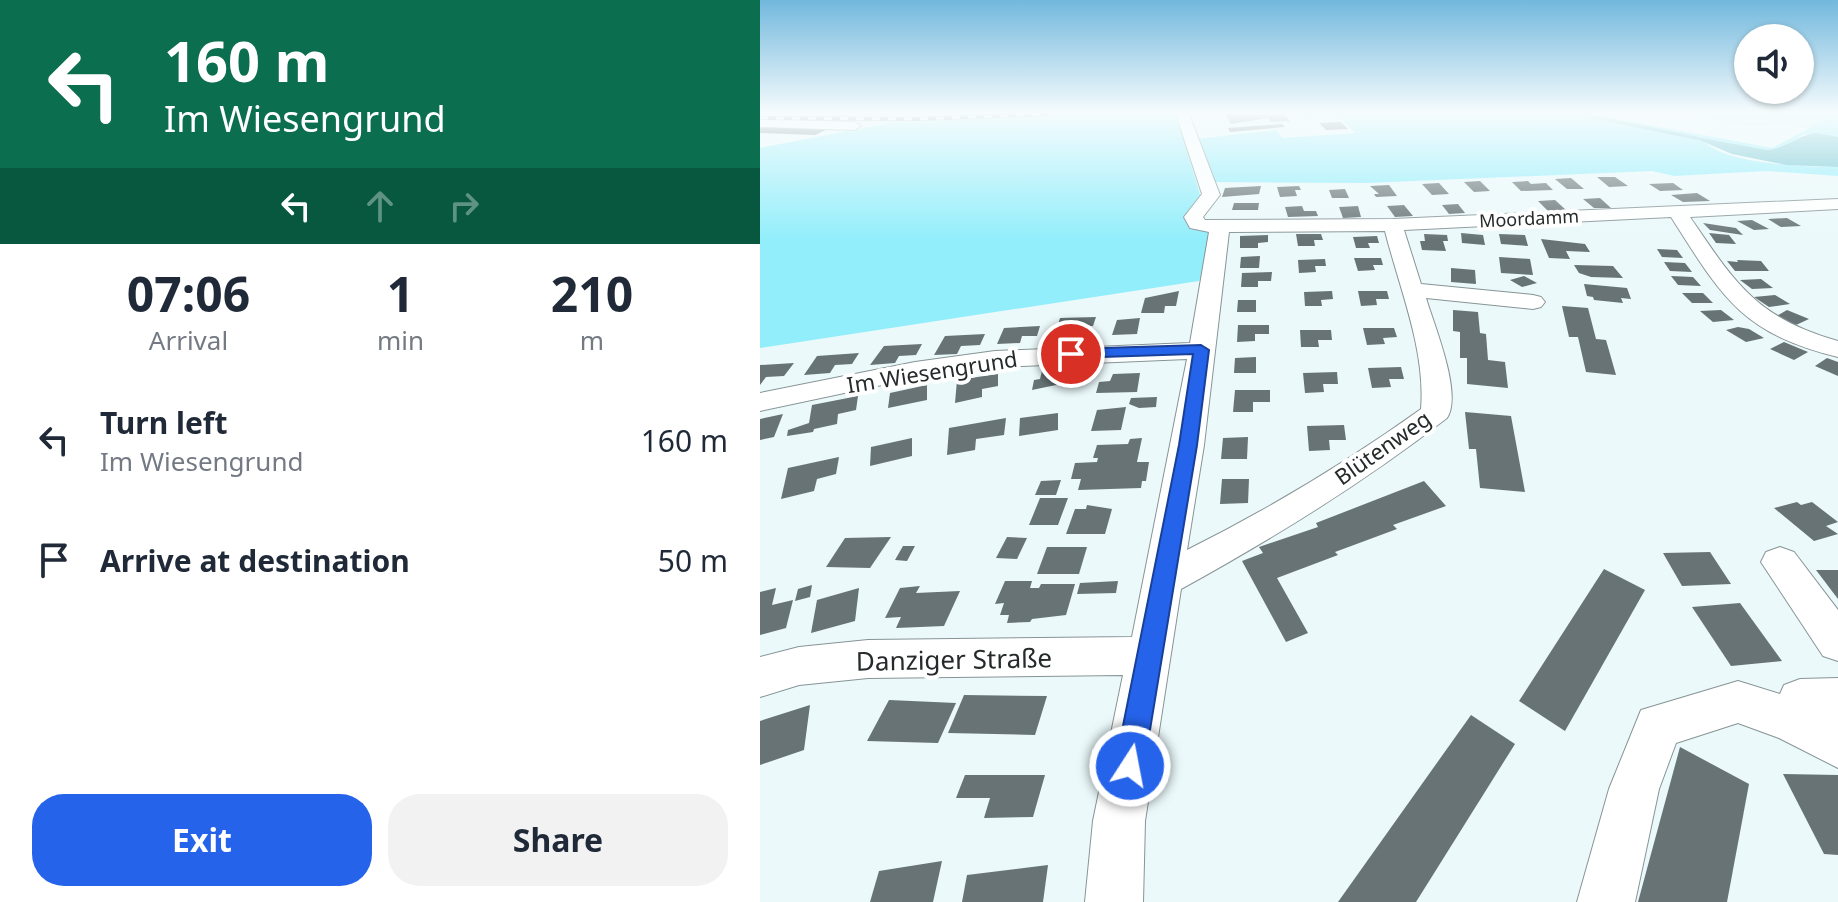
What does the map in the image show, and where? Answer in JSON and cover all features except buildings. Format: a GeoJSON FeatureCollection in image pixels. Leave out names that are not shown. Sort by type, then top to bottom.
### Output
{"type":"FeatureCollection","features":[{"type":"Feature","properties":{"kind":"street"},"geometry":{"type":"LineString","coordinates":[[1114,902],[1119,821],[1200,374],[1220,226],[1197,224],[1193,217],[1211,195],[1197,156]]}},
{"type":"Feature","properties":{"kind":"street","name":"Moordamm"},"geometry":{"type":"LineString","coordinates":[[1220,226],[1393,225],[1838,204]]}},
{"type":"Feature","properties":{"kind":"street"},"geometry":{"type":"LineString","coordinates":[[1676,210],[1730,289],[1752,312],[1780,329],[1838,349]]}},
{"type":"Feature","properties":{"kind":"street","name":"Blütenweg"},"geometry":{"type":"LineString","coordinates":[[1164,580],[1255,532],[1389,447],[1436,412],[1437,389],[1431,357],[1393,225]]}},
{"type":"Feature","properties":{"kind":"street"},"geometry":{"type":"LineString","coordinates":[[1414,290],[1533,302]]}},
{"type":"Feature","properties":{"kind":"street","name":"Im Wiesengrund"},"geometry":{"type":"LineString","coordinates":[[760,402],[915,370],[995,359],[1201,350]]}},
{"type":"Feature","properties":{"kind":"street"},"geometry":{"type":"LineString","coordinates":[[1780,562],[1838,643]]}},
{"type":"Feature","properties":{"kind":"street","name":"Danziger Straße"},"geometry":{"type":"LineString","coordinates":[[760,677],[799,666],[868,659],[1150,656]]}},
{"type":"Feature","properties":{"kind":"street"},"geometry":{"type":"LineString","coordinates":[[1792,720],[1800,700],[1838,699]]}},
{"type":"Feature","properties":{"kind":"street"},"geometry":{"type":"LineString","coordinates":[[1606,902],[1634,789],[1658,726],[1738,702],[1792,720],[1838,744]]}},
{"type":"Feature","properties":{"kind":"shaded area"},"geometry":{"type":"Polygon","coordinates":[[[760,156],[1189,156],[1202,201],[1188,216],[1225,230],[1199,281],[760,348],[760,156]]]}},
{"type":"Feature","properties":{"kind":"shaded area"},"geometry":{"type":"Polygon","coordinates":[[[1200,156],[1734,156],[1792,165],[1838,167],[1838,176],[1766,171],[1674,176],[1652,171],[1367,183],[1207,182],[1200,156]]]}},
{"type":"Feature","properties":{"kind":"shaded area"},"geometry":{"type":"Polygon","coordinates":[[[1742,156],[1838,156],[1838,167],[1786,165],[1742,156]]]}},
{"type":"Feature","properties":{"kind":"route"},"geometry":{"type":"LineString","coordinates":[[1071,354],[1201,350],[1188,445],[1130,766]]}}]}
